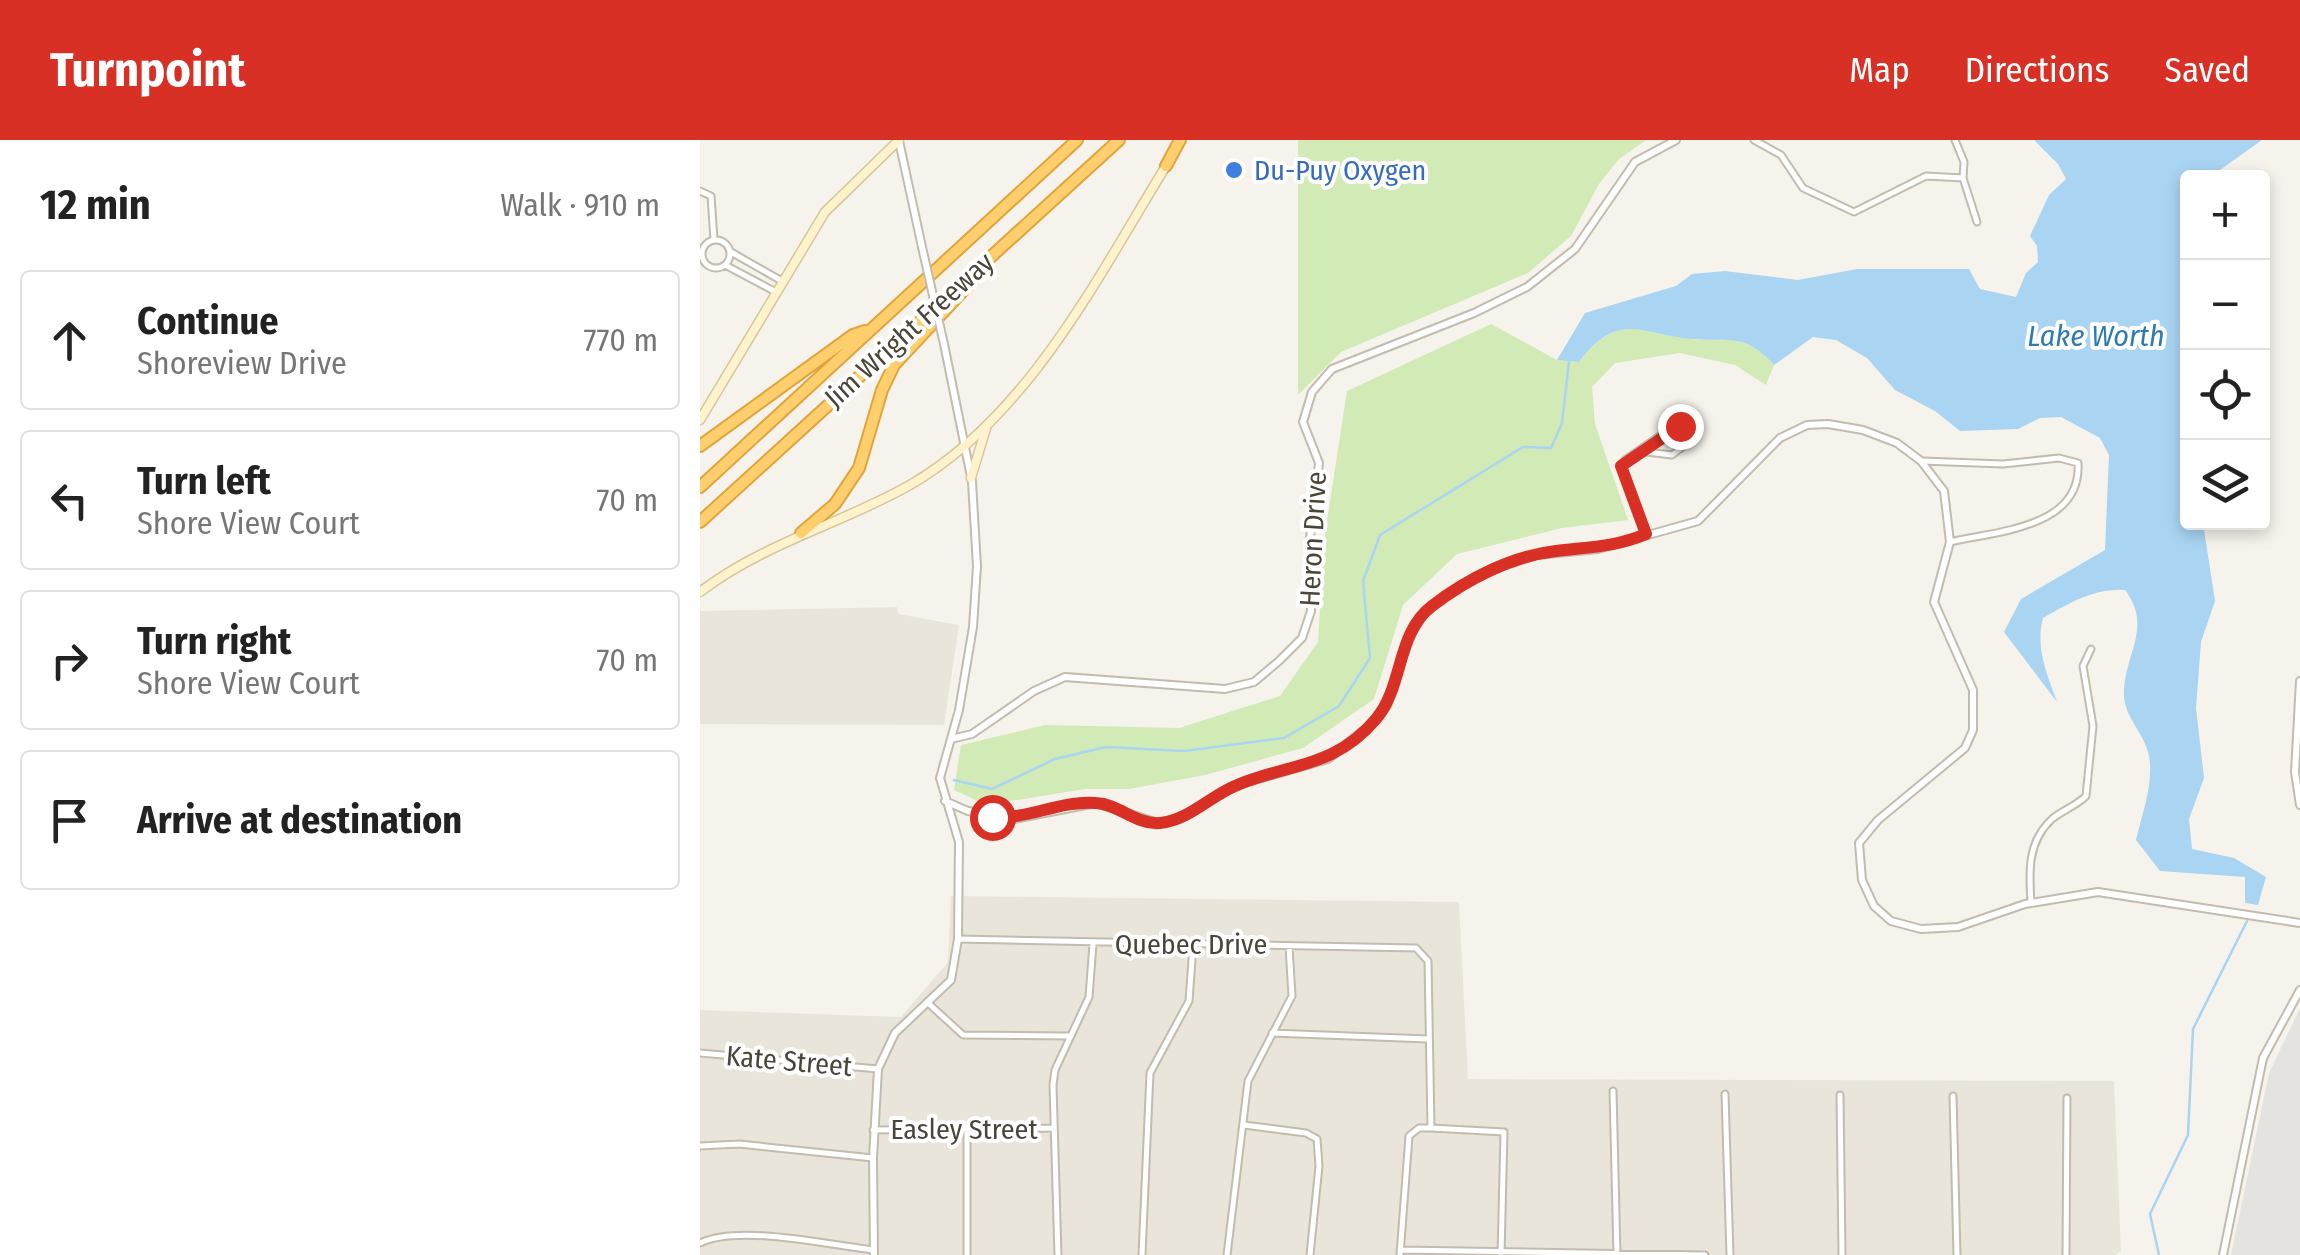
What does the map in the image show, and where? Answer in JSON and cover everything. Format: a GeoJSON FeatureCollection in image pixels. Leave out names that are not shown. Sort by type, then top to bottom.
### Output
{"type":"FeatureCollection","features":[{"type":"Feature","properties":{"kind":"highway","name":"Jim Wright Freeway"},"geometry":{"type":"LineString","coordinates":[[700,486],[1078,140]]}},
{"type":"Feature","properties":{"kind":"highway","name":"Jim Wright Freeway"},"geometry":{"type":"LineString","coordinates":[[700,522],[1118,140]]}},
{"type":"Feature","properties":{"kind":"highway"},"geometry":{"type":"LineString","coordinates":[[1166,166],[1183,140]]}},
{"type":"Feature","properties":{"kind":"highway"},"geometry":{"type":"LineString","coordinates":[[801,533],[835,504],[860,468],[882,390],[894,365],[975,279],[978,268]]}},
{"type":"Feature","properties":{"kind":"highway"},"geometry":{"type":"LineString","coordinates":[[700,446],[853,334],[870,329]]}},
{"type":"Feature","properties":{"kind":"main road"},"geometry":{"type":"LineString","coordinates":[[700,420],[780,280],[825,212],[898,140]]}},
{"type":"Feature","properties":{"kind":"main road"},"geometry":{"type":"LineString","coordinates":[[700,592],[740,565],[801,533],[871,506],[965,448],[1060,333],[1166,166]]}},
{"type":"Feature","properties":{"kind":"main road"},"geometry":{"type":"LineString","coordinates":[[971,478],[988,422]]}},
{"type":"Feature","properties":{"kind":"street"},"geometry":{"type":"LineString","coordinates":[[700,1243],[714,1236],[747,1236],[874,1252],[872,1158],[878,1069],[895,1033],[951,980],[958,938],[959,842],[940,778],[974,627],[977,566],[971,478],[898,140]]}},
{"type":"Feature","properties":{"kind":"street","name":"Heron Drive"},"geometry":{"type":"LineString","coordinates":[[951,738],[972,734],[1034,691],[1064,677],[1232,688],[1254,682],[1302,638],[1311,611],[1310,538],[1319,463],[1303,422],[1321,379],[1350,358],[1474,313],[1527,287],[1574,249],[1635,162],[1676,140]]}},
{"type":"Feature","properties":{"kind":"street"},"geometry":{"type":"LineString","coordinates":[[1754,140],[1781,156],[1803,188],[1854,212],[1926,176],[1963,178]]}},
{"type":"Feature","properties":{"kind":"street"},"geometry":{"type":"LineString","coordinates":[[1955,140],[1964,162],[1963,178],[1976,222]]}},
{"type":"Feature","properties":{"kind":"street"},"geometry":{"type":"LineString","coordinates":[[700,191],[712,196],[714,240]]}},
{"type":"Feature","properties":{"kind":"street"},"geometry":{"type":"LineString","coordinates":[[714,240],[780,280]]}},
{"type":"Feature","properties":{"kind":"street"},"geometry":{"type":"LineString","coordinates":[[714,240],[701,256],[709,266],[725,265],[774,291]]}},
{"type":"Feature","properties":{"kind":"street"},"geometry":{"type":"LineString","coordinates":[[725,265],[730,251]]}},
{"type":"Feature","properties":{"kind":"street"},"geometry":{"type":"LineString","coordinates":[[945,800],[992,817],[1014,819],[1096,802],[1150,822],[1178,819],[1237,785],[1310,766],[1349,744],[1387,706],[1406,644],[1425,612],[1458,588],[1494,569],[1536,555],[1598,549],[1704,518],[1765,450],[1807,425],[1863,430],[1896,443],[1921,461],[1946,497],[1950,542],[1934,602],[1968,676],[1972,730],[1954,760],[1878,820],[1859,843],[1862,880],[1879,912],[1891,921],[1921,928],[1958,927],[2032,903],[2118,892],[2210,912],[2300,924]]}},
{"type":"Feature","properties":{"kind":"street"},"geometry":{"type":"LineString","coordinates":[[1638,452],[1672,455],[1689,442],[1686,431],[1674,426],[1625,460],[1620,472],[1646,534]]}},
{"type":"Feature","properties":{"kind":"street"},"geometry":{"type":"LineString","coordinates":[[1921,461],[2003,464],[2059,458],[2078,463],[2072,494],[2054,515],[1950,542]]}},
{"type":"Feature","properties":{"kind":"street"},"geometry":{"type":"LineString","coordinates":[[2032,903],[2028,868],[2033,848],[2050,821],[2086,796],[2093,726],[2083,666],[2092,649]]}},
{"type":"Feature","properties":{"kind":"street"},"geometry":{"type":"LineString","coordinates":[[2300,681],[2295,772],[2300,805]]}},
{"type":"Feature","properties":{"kind":"street","name":"Quebec Drive"},"geometry":{"type":"LineString","coordinates":[[958,938],[1093,944],[1404,946],[1422,953],[1428,962],[1428,1039]]}},
{"type":"Feature","properties":{"kind":"street"},"geometry":{"type":"LineString","coordinates":[[1058,1255],[1055,1070],[1088,997],[1093,944]]}},
{"type":"Feature","properties":{"kind":"street"},"geometry":{"type":"LineString","coordinates":[[1142,1255],[1150,1073],[1189,1001],[1194,944]]}},
{"type":"Feature","properties":{"kind":"street"},"geometry":{"type":"LineString","coordinates":[[1227,1255],[1248,1081],[1292,996],[1289,945]]}},
{"type":"Feature","properties":{"kind":"street"},"geometry":{"type":"LineString","coordinates":[[2223,1255],[2263,1058],[2300,990]]}},
{"type":"Feature","properties":{"kind":"street"},"geometry":{"type":"LineString","coordinates":[[928,1002],[963,1035],[1069,1036]]}},
{"type":"Feature","properties":{"kind":"street"},"geometry":{"type":"LineString","coordinates":[[1272,1033],[1428,1039],[1431,1128]]}},
{"type":"Feature","properties":{"kind":"street","name":"Kate Street"},"geometry":{"type":"LineString","coordinates":[[700,1053],[878,1069]]}},
{"type":"Feature","properties":{"kind":"street"},"geometry":{"type":"LineString","coordinates":[[1613,1091],[1617,1254]]}},
{"type":"Feature","properties":{"kind":"street"},"geometry":{"type":"LineString","coordinates":[[1726,1094],[1730,1255]]}},
{"type":"Feature","properties":{"kind":"street"},"geometry":{"type":"LineString","coordinates":[[1840,1095],[1842,1255]]}},
{"type":"Feature","properties":{"kind":"street"},"geometry":{"type":"LineString","coordinates":[[1953,1096],[1956,1255]]}},
{"type":"Feature","properties":{"kind":"street"},"geometry":{"type":"LineString","coordinates":[[2066,1255],[2067,1098]]}},
{"type":"Feature","properties":{"kind":"street"},"geometry":{"type":"LineString","coordinates":[[1244,1125],[1306,1133],[1316,1139],[1319,1166],[1310,1255]]}},
{"type":"Feature","properties":{"kind":"street","name":"Easley Street"},"geometry":{"type":"LineString","coordinates":[[873,1130],[1054,1128]]}},
{"type":"Feature","properties":{"kind":"street"},"geometry":{"type":"LineString","coordinates":[[1501,1254],[1506,1135],[1419,1128],[1408,1136],[1400,1252],[1501,1254],[1705,1255]]}},
{"type":"Feature","properties":{"kind":"street"},"geometry":{"type":"LineString","coordinates":[[967,1130],[967,1255]]}},
{"type":"Feature","properties":{"kind":"street","name":"Easley Street"},"geometry":{"type":"LineString","coordinates":[[700,1146],[738,1144],[872,1158]]}},
{"type":"Feature","properties":{"kind":"shaded area"},"geometry":{"type":"Polygon","coordinates":[[[897,607],[898,614],[959,625],[944,725],[700,724],[700,611],[897,607]]]}},
{"type":"Feature","properties":{"kind":"shaded area"},"geometry":{"type":"Polygon","coordinates":[[[951,896],[1459,902],[1468,1079],[2114,1081],[2121,1251],[2115,1255],[700,1255],[700,1010],[901,1017],[948,962],[951,896]]]}},
{"type":"Feature","properties":{"kind":"shaded area"},"geometry":{"type":"Polygon","coordinates":[[[2300,1008],[2300,1255],[2231,1255],[2269,1073],[2300,1008]]]}},
{"type":"Feature","properties":{"kind":"green space"},"geometry":{"type":"Polygon","coordinates":[[[1298,140],[1646,140],[1619,159],[1599,184],[1571,236],[1528,273],[1341,352],[1298,395],[1298,140]]]}},
{"type":"Feature","properties":{"kind":"green space"},"geometry":{"type":"Polygon","coordinates":[[[1491,324],[1557,360],[1579,362],[1607,336],[1631,329],[1745,343],[1774,365],[1766,385],[1735,365],[1680,353],[1615,363],[1592,387],[1595,424],[1628,520],[1562,528],[1457,554],[1403,605],[1374,699],[1303,748],[1205,775],[1129,789],[1085,789],[986,805],[954,790],[961,745],[1045,725],[1179,728],[1280,696],[1318,642],[1324,541],[1347,391],[1491,324]]]}},
{"type":"Feature","properties":{"kind":"water","name":"Lake Worth"},"geometry":{"type":"Polygon","coordinates":[[[2034,140],[2262,140],[2220,170],[2180,170],[2180,530],[2204,530],[2215,601],[2201,642],[2196,708],[2204,778],[2189,819],[2192,849],[2234,858],[2266,877],[2258,905],[2245,903],[2245,877],[2160,871],[2136,840],[2147,798],[2150,766],[2147,748],[2125,701],[2125,678],[2137,616],[2125,590],[2093,594],[2043,618],[2041,650],[2057,702],[2004,632],[2021,599],[2105,550],[2109,455],[2100,438],[2061,417],[2040,418],[2018,429],[1960,431],[1935,411],[1895,390],[1867,358],[1836,340],[1813,337],[1774,365],[1745,343],[1631,329],[1606,336],[1579,362],[1557,360],[1585,313],[1676,286],[1692,274],[1725,271],[1798,280],[1857,269],[1969,269],[1980,289],[2016,297],[2026,273],[2038,262],[2037,246],[2030,236],[2049,195],[2066,179],[2058,164],[2034,140]]]}},
{"type":"Feature","properties":{"kind":"waterway"},"geometry":{"type":"LineString","coordinates":[[954,780],[992,789],[1055,759],[1106,747],[1184,751],[1284,738],[1339,706],[1370,658],[1363,581],[1380,535],[1523,447],[1551,448],[1562,423],[1569,361]]}},
{"type":"Feature","properties":{"kind":"waterway"},"geometry":{"type":"LineString","coordinates":[[2159,1255],[2150,1214],[2188,1135],[2193,1029],[2247,921]]}},
{"type":"Feature","properties":{"kind":"place","name":"Du-Puy Oxygen"},"geometry":{"type":"Point","coordinates":[1234,170]}},
{"type":"Feature","properties":{"kind":"route"},"geometry":{"type":"LineString","coordinates":[[992,817],[1014,819],[1066,805],[1096,802],[1158,823],[1178,819],[1237,785],[1328,759],[1373,723],[1387,706],[1394,694],[1406,644],[1431,606],[1494,569],[1536,555],[1598,549],[1646,534],[1620,472],[1621,466],[1674,426],[1680,426]]}}]}
